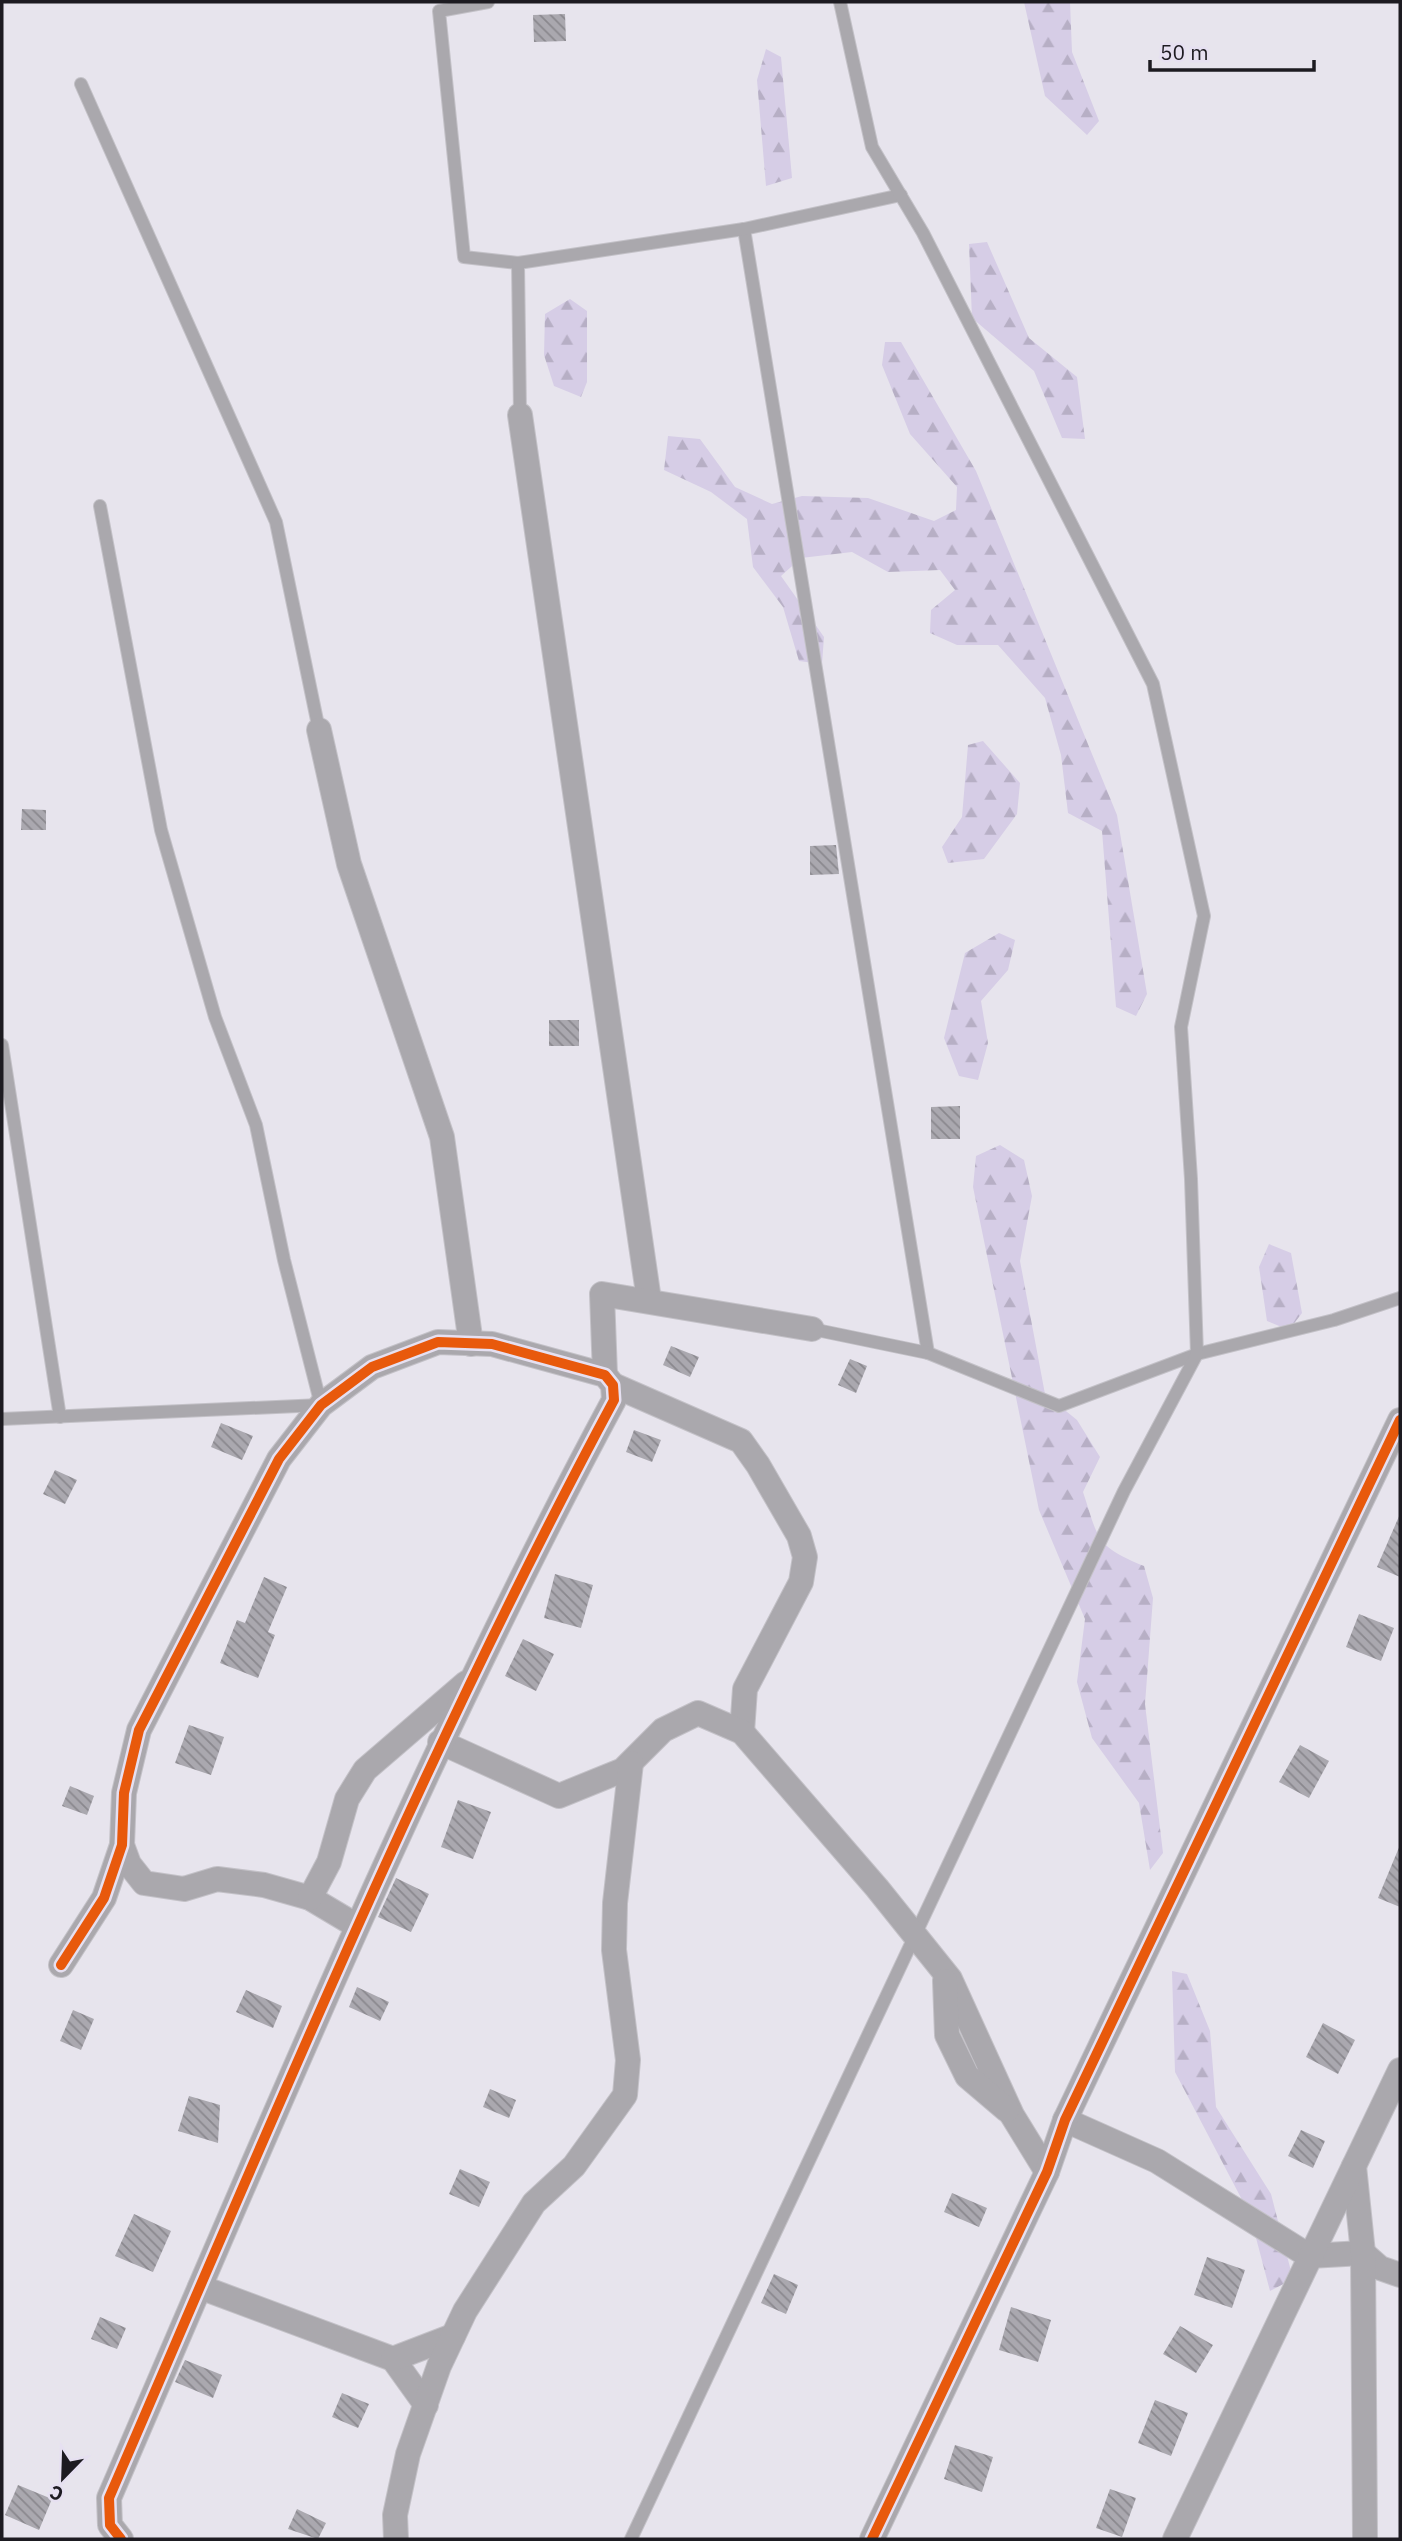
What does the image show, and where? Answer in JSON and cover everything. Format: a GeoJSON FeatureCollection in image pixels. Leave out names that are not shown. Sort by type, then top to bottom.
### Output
{"type":"FeatureCollection","features":[{"type":"Feature","properties":{"kind":"street"},"geometry":{"type":"LineString","coordinates":[[520,415],[649,1300]]}},
{"type":"Feature","properties":{"kind":"street"},"geometry":{"type":"LineString","coordinates":[[320,730],[349,864],[442,1137],[471,1344]]}},
{"type":"Feature","properties":{"kind":"street"},"geometry":{"type":"LineString","coordinates":[[121,2539],[110,2525],[109,2498],[356,1926],[440,1742],[535,1546],[614,1400],[609,1380],[602,1294],[812,1329]]}},
{"type":"Feature","properties":{"kind":"street"},"geometry":{"type":"LineString","coordinates":[[61,1965],[104,1898],[122,1845],[124,1793],[139,1730],[279,1459],[321,1405],[372,1367],[438,1342],[492,1345],[609,1380],[741,1441],[799,1536],[805,1557],[802,1582],[745,1689],[742,1732]]}},
{"type":"Feature","properties":{"kind":"street"},"geometry":{"type":"LineString","coordinates":[[872,2539],[1047,2172],[1065,2120],[1400,1420]]}},
{"type":"Feature","properties":{"kind":"street"},"geometry":{"type":"LineString","coordinates":[[310,1898],[329,1862],[347,1799],[365,1770],[474,1676]]}},
{"type":"Feature","properties":{"kind":"street"},"geometry":{"type":"LineString","coordinates":[[440,1742],[559,1796],[623,1770],[663,1730],[698,1713],[742,1732],[945,1973],[1012,2115],[1047,2172]]}},
{"type":"Feature","properties":{"kind":"street"},"geometry":{"type":"LineString","coordinates":[[421,1719],[428,1769]]}},
{"type":"Feature","properties":{"kind":"street"},"geometry":{"type":"LineString","coordinates":[[396,2539],[395,2515],[408,2455],[465,2311],[534,2203],[574,2166],[625,2095],[628,2060],[614,1950],[615,1903],[631,1763]]}},
{"type":"Feature","properties":{"kind":"street"},"geometry":{"type":"LineString","coordinates":[[122,1845],[129,1864],[144,1883]]}},
{"type":"Feature","properties":{"kind":"street"},"geometry":{"type":"LineString","coordinates":[[104,1898],[119,1887],[144,1883],[184,1889],[217,1879],[264,1885],[310,1898],[356,1926]]}},
{"type":"Feature","properties":{"kind":"street"},"geometry":{"type":"LineString","coordinates":[[1175,2539],[1400,2070]]}},
{"type":"Feature","properties":{"kind":"street"},"geometry":{"type":"LineString","coordinates":[[1065,2120],[1157,2161],[1309,2256],[1363,2253],[1380,2268],[1400,2275]]}},
{"type":"Feature","properties":{"kind":"street"},"geometry":{"type":"LineString","coordinates":[[1354,2166],[1363,2253],[1365,2539]]}},
{"type":"Feature","properties":{"kind":"street"},"geometry":{"type":"LineString","coordinates":[[1364,2327],[1377,2299],[1388,2286],[1400,2283]]}},
{"type":"Feature","properties":{"kind":"street"},"geometry":{"type":"LineString","coordinates":[[200,2287],[393,2359],[426,2405]]}},
{"type":"Feature","properties":{"kind":"street"},"geometry":{"type":"LineString","coordinates":[[393,2359],[453,2336]]}},
{"type":"Feature","properties":{"kind":"lane"},"geometry":{"type":"LineString","coordinates":[[488,2],[439,11],[464,257],[518,263],[744,229],[901,195]]}},
{"type":"Feature","properties":{"kind":"lane"},"geometry":{"type":"LineString","coordinates":[[631,2539],[1124,1491],[1197,1354],[1191,1179],[1181,1027],[1204,916],[1153,684],[923,233],[872,147],[840,2]]}},
{"type":"Feature","properties":{"kind":"lane"},"geometry":{"type":"LineString","coordinates":[[81,84],[276,522],[320,730]]}},
{"type":"Feature","properties":{"kind":"lane"},"geometry":{"type":"LineString","coordinates":[[744,229],[928,1353]]}},
{"type":"Feature","properties":{"kind":"lane"},"geometry":{"type":"LineString","coordinates":[[518,263],[520,415]]}},
{"type":"Feature","properties":{"kind":"lane"},"geometry":{"type":"LineString","coordinates":[[2,1419],[321,1405],[284,1260],[256,1125],[215,1017],[161,830],[100,506]]}},
{"type":"Feature","properties":{"kind":"lane"},"geometry":{"type":"LineString","coordinates":[[2,1045],[60,1417]]}},
{"type":"Feature","properties":{"kind":"lane"},"geometry":{"type":"LineString","coordinates":[[812,1329],[928,1353],[1059,1406],[1197,1354],[1334,1320],[1400,1298]]}},
{"type":"Feature","properties":{"kind":"green space"},"geometry":{"type":"Polygon","coordinates":[[[1024,2],[1070,2],[1072,52],[1099,121],[1087,135],[1045,96],[1024,2]]]}},
{"type":"Feature","properties":{"kind":"green space"},"geometry":{"type":"Polygon","coordinates":[[[766,49],[781,57],[792,178],[766,186],[757,80],[766,49]]]}},
{"type":"Feature","properties":{"kind":"green space"},"geometry":{"type":"Polygon","coordinates":[[[987,242],[1029,338],[1077,377],[1085,439],[1062,438],[1034,371],[972,318],[969,244],[987,242]]]}},
{"type":"Feature","properties":{"kind":"green space"},"geometry":{"type":"Polygon","coordinates":[[[570,299],[587,311],[587,382],[581,397],[554,386],[544,355],[545,314],[570,299]]]}},
{"type":"Feature","properties":{"kind":"green space"},"geometry":{"type":"Polygon","coordinates":[[[885,342],[901,342],[976,471],[1117,815],[1147,994],[1136,1016],[1116,1007],[1102,831],[1068,813],[1061,755],[1045,698],[998,645],[957,645],[930,633],[931,610],[955,590],[940,570],[888,572],[852,552],[801,558],[781,576],[824,637],[822,664],[799,661],[783,607],[753,567],[747,519],[711,492],[664,470],[668,436],[700,439],[735,487],[772,504],[802,496],[868,498],[934,521],[956,510],[957,487],[910,434],[882,365],[885,342]]]}},
{"type":"Feature","properties":{"kind":"green space"},"geometry":{"type":"Polygon","coordinates":[[[983,741],[1020,783],[1017,814],[984,859],[948,863],[942,847],[962,817],[968,745],[983,741]]]}},
{"type":"Feature","properties":{"kind":"green space"},"geometry":{"type":"Polygon","coordinates":[[[999,933],[1015,940],[1008,970],[981,1001],[988,1043],[978,1080],[959,1076],[944,1038],[965,953],[999,933]]]}},
{"type":"Feature","properties":{"kind":"green space"},"geometry":{"type":"Polygon","coordinates":[[[1000,1145],[1024,1160],[1032,1196],[1020,1261],[1045,1394],[1077,1420],[1100,1457],[1083,1492],[1092,1521],[1107,1546],[1144,1566],[1153,1598],[1145,1704],[1163,1853],[1150,1870],[1139,1803],[1092,1738],[1077,1682],[1085,1619],[1039,1510],[973,1187],[976,1156],[1000,1145]]]}},
{"type":"Feature","properties":{"kind":"green space"},"geometry":{"type":"Polygon","coordinates":[[[1269,1244],[1291,1253],[1302,1313],[1289,1330],[1267,1321],[1259,1267],[1269,1244]]]}},
{"type":"Feature","properties":{"kind":"green space"},"geometry":{"type":"Polygon","coordinates":[[[1172,1971],[1187,1974],[1210,2031],[1216,2107],[1271,2194],[1293,2279],[1270,2291],[1250,2215],[1175,2072],[1172,1971]]]}},
{"type":"Feature","properties":{"kind":"building"},"geometry":{"type":"Polygon","coordinates":[[[565,14],[566,41],[534,42],[533,15],[565,14]]]}},
{"type":"Feature","properties":{"kind":"building"},"geometry":{"type":"Polygon","coordinates":[[[22,809],[46,810],[46,830],[21,830],[22,809]]]}},
{"type":"Feature","properties":{"kind":"building"},"geometry":{"type":"Polygon","coordinates":[[[836,845],[839,874],[810,875],[810,846],[836,845]]]}},
{"type":"Feature","properties":{"kind":"building"},"geometry":{"type":"Polygon","coordinates":[[[549,1020],[579,1020],[579,1046],[549,1046],[549,1020]]]}},
{"type":"Feature","properties":{"kind":"building"},"geometry":{"type":"Polygon","coordinates":[[[960,1106],[960,1139],[931,1139],[931,1107],[960,1106]]]}},
{"type":"Feature","properties":{"kind":"building"},"geometry":{"type":"Polygon","coordinates":[[[671,1346],[699,1357],[690,1377],[663,1365],[671,1346]]]}},
{"type":"Feature","properties":{"kind":"building"},"geometry":{"type":"Polygon","coordinates":[[[850,1359],[867,1366],[856,1393],[838,1385],[850,1359]]]}},
{"type":"Feature","properties":{"kind":"building"},"geometry":{"type":"Polygon","coordinates":[[[221,1423],[253,1436],[242,1460],[211,1447],[221,1423]]]}},
{"type":"Feature","properties":{"kind":"building"},"geometry":{"type":"Polygon","coordinates":[[[634,1430],[661,1440],[652,1462],[626,1452],[634,1430]]]}},
{"type":"Feature","properties":{"kind":"building"},"geometry":{"type":"Polygon","coordinates":[[[55,1470],[77,1480],[65,1504],[43,1494],[55,1470]]]}},
{"type":"Feature","properties":{"kind":"building"},"geometry":{"type":"Polygon","coordinates":[[[1400,1514],[1400,1577],[1377,1567],[1400,1514]]]}},
{"type":"Feature","properties":{"kind":"building"},"geometry":{"type":"Polygon","coordinates":[[[555,1574],[593,1585],[581,1628],[544,1618],[555,1574]]]}},
{"type":"Feature","properties":{"kind":"building"},"geometry":{"type":"Polygon","coordinates":[[[264,1577],[287,1587],[268,1632],[275,1635],[258,1678],[220,1663],[237,1620],[245,1623],[264,1577]]]}},
{"type":"Feature","properties":{"kind":"building"},"geometry":{"type":"Polygon","coordinates":[[[1359,1614],[1394,1628],[1381,1661],[1346,1647],[1359,1614]]]}},
{"type":"Feature","properties":{"kind":"building"},"geometry":{"type":"Polygon","coordinates":[[[523,1639],[554,1654],[536,1691],[505,1676],[523,1639]]]}},
{"type":"Feature","properties":{"kind":"building"},"geometry":{"type":"Polygon","coordinates":[[[189,1725],[224,1737],[211,1775],[175,1763],[189,1725]]]}},
{"type":"Feature","properties":{"kind":"building"},"geometry":{"type":"Polygon","coordinates":[[[1300,1745],[1329,1761],[1309,1798],[1279,1782],[1300,1745]]]}},
{"type":"Feature","properties":{"kind":"building"},"geometry":{"type":"Polygon","coordinates":[[[70,1786],[94,1796],[87,1815],[62,1806],[70,1786]]]}},
{"type":"Feature","properties":{"kind":"building"},"geometry":{"type":"Polygon","coordinates":[[[458,1800],[491,1812],[473,1859],[441,1847],[458,1800]]]}},
{"type":"Feature","properties":{"kind":"building"},"geometry":{"type":"Polygon","coordinates":[[[1400,1845],[1400,1907],[1378,1898],[1400,1845]]]}},
{"type":"Feature","properties":{"kind":"building"},"geometry":{"type":"Polygon","coordinates":[[[396,1878],[429,1894],[411,1932],[378,1917],[396,1878]]]}},
{"type":"Feature","properties":{"kind":"building"},"geometry":{"type":"Polygon","coordinates":[[[357,1987],[389,2002],[380,2021],[349,2007],[357,1987]]]}},
{"type":"Feature","properties":{"kind":"building"},"geometry":{"type":"Polygon","coordinates":[[[246,1990],[282,2006],[273,2028],[236,2012],[246,1990]]]}},
{"type":"Feature","properties":{"kind":"building"},"geometry":{"type":"Polygon","coordinates":[[[73,2010],[94,2019],[81,2050],[60,2041],[73,2010]]]}},
{"type":"Feature","properties":{"kind":"building"},"geometry":{"type":"Polygon","coordinates":[[[1323,2023],[1355,2040],[1338,2074],[1306,2057],[1323,2023]]]}},
{"type":"Feature","properties":{"kind":"building"},"geometry":{"type":"Polygon","coordinates":[[[490,2089],[516,2100],[509,2118],[483,2107],[490,2089]]]}},
{"type":"Feature","properties":{"kind":"building"},"geometry":{"type":"Polygon","coordinates":[[[189,2096],[220,2105],[218,2143],[178,2131],[189,2096]]]}},
{"type":"Feature","properties":{"kind":"building"},"geometry":{"type":"Polygon","coordinates":[[[1301,2130],[1325,2141],[1313,2168],[1288,2156],[1301,2130]]]}},
{"type":"Feature","properties":{"kind":"building"},"geometry":{"type":"Polygon","coordinates":[[[460,2169],[490,2182],[479,2207],[449,2194],[460,2169]]]}},
{"type":"Feature","properties":{"kind":"building"},"geometry":{"type":"Polygon","coordinates":[[[952,2193],[987,2208],[979,2227],[944,2212],[952,2193]]]}},
{"type":"Feature","properties":{"kind":"building"},"geometry":{"type":"Polygon","coordinates":[[[134,2214],[171,2231],[153,2272],[115,2256],[134,2214]]]}},
{"type":"Feature","properties":{"kind":"building"},"geometry":{"type":"Polygon","coordinates":[[[1207,2257],[1245,2270],[1232,2308],[1194,2295],[1207,2257]]]}},
{"type":"Feature","properties":{"kind":"building"},"geometry":{"type":"Polygon","coordinates":[[[774,2274],[798,2285],[786,2314],[761,2303],[774,2274]]]}},
{"type":"Feature","properties":{"kind":"building"},"geometry":{"type":"Polygon","coordinates":[[[1011,2307],[1051,2320],[1038,2362],[999,2350],[1011,2307]]]}},
{"type":"Feature","properties":{"kind":"building"},"geometry":{"type":"Polygon","coordinates":[[[100,2317],[126,2328],[117,2349],[91,2339],[100,2317]]]}},
{"type":"Feature","properties":{"kind":"building"},"geometry":{"type":"Polygon","coordinates":[[[1180,2326],[1213,2345],[1196,2373],[1163,2354],[1180,2326]]]}},
{"type":"Feature","properties":{"kind":"building"},"geometry":{"type":"Polygon","coordinates":[[[185,2360],[222,2375],[213,2398],[175,2382],[185,2360]]]}},
{"type":"Feature","properties":{"kind":"building"},"geometry":{"type":"Polygon","coordinates":[[[342,2393],[369,2404],[358,2428],[332,2417],[342,2393]]]}},
{"type":"Feature","properties":{"kind":"building"},"geometry":{"type":"Polygon","coordinates":[[[1155,2400],[1188,2413],[1171,2456],[1138,2443],[1155,2400]]]}},
{"type":"Feature","properties":{"kind":"building"},"geometry":{"type":"Polygon","coordinates":[[[955,2445],[993,2457],[982,2492],[944,2479],[955,2445]]]}},
{"type":"Feature","properties":{"kind":"building"},"geometry":{"type":"Polygon","coordinates":[[[18,2485],[52,2499],[39,2530],[5,2515],[18,2485]]]}},
{"type":"Feature","properties":{"kind":"building"},"geometry":{"type":"Polygon","coordinates":[[[1110,2489],[1136,2498],[1122,2537],[1096,2528],[1110,2489]]]}},
{"type":"Feature","properties":{"kind":"building"},"geometry":{"type":"Polygon","coordinates":[[[297,2509],[326,2523],[318,2539],[288,2529],[297,2509]]]}},
{"type":"Feature","properties":{"kind":"cycle path"},"geometry":{"type":"LineString","coordinates":[[61,1965],[104,1898],[122,1845],[124,1793],[139,1730],[279,1459],[321,1405],[372,1367],[438,1342],[492,1344],[605,1375],[613,1385],[614,1400],[544,1534],[412,1806],[109,2498],[110,2525],[121,2539]]}},
{"type":"Feature","properties":{"kind":"cycle path"},"geometry":{"type":"LineString","coordinates":[[872,2539],[1047,2172],[1065,2120],[1400,1420]]}}]}
